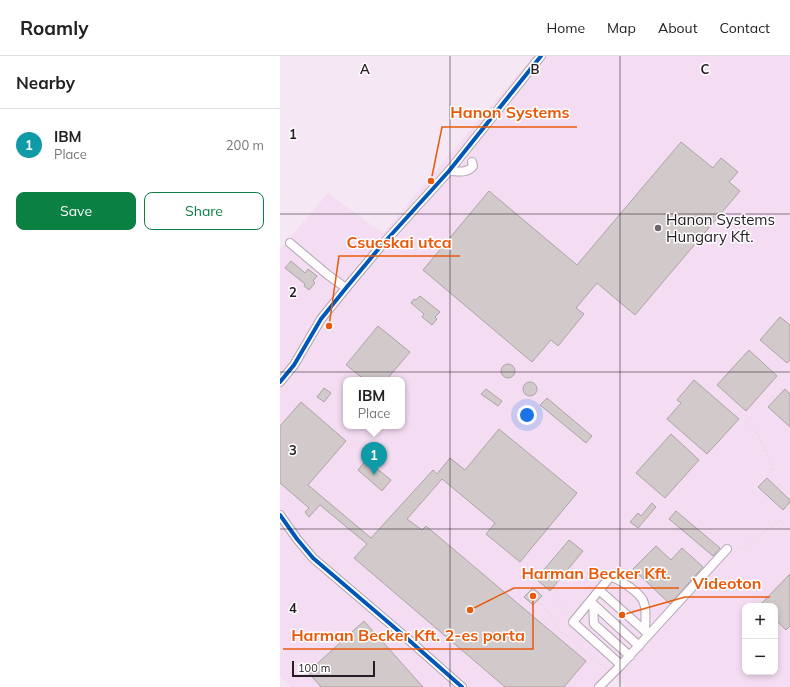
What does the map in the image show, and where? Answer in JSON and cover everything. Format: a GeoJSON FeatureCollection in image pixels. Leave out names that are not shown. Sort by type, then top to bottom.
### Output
{"type":"FeatureCollection","features":[{"type":"Feature","properties":{"kind":"street"},"geometry":{"type":"LineString","coordinates":[[280,382],[298,360],[321,320],[346,288],[381,246],[449,171],[541,56]]}},
{"type":"Feature","properties":{"kind":"street"},"geometry":{"type":"LineString","coordinates":[[449,171],[464,172],[471,169],[473,166],[472,162]]}},
{"type":"Feature","properties":{"kind":"street"},"geometry":{"type":"LineString","coordinates":[[290,244],[328,276],[346,288]]}},
{"type":"Feature","properties":{"kind":"street"},"geometry":{"type":"LineString","coordinates":[[280,515],[297,540],[313,558],[462,687]]}},
{"type":"Feature","properties":{"kind":"street"},"geometry":{"type":"LineString","coordinates":[[599,687],[639,646],[647,633],[730,551]]}},
{"type":"Feature","properties":{"kind":"street"},"geometry":{"type":"LineString","coordinates":[[621,665],[573,622],[592,603],[599,590],[610,577],[621,581],[643,600],[645,605],[647,633]]}},
{"type":"Feature","properties":{"kind":"street"},"geometry":{"type":"LineString","coordinates":[[599,590],[647,633]]}},
{"type":"Feature","properties":{"kind":"street"},"geometry":{"type":"LineString","coordinates":[[592,603],[639,646]]}},
{"type":"Feature","properties":{"kind":"street"},"geometry":{"type":"LineString","coordinates":[[592,603],[594,624],[630,656]]}},
{"type":"Feature","properties":{"kind":"path"},"geometry":{"type":"LineString","coordinates":[[744,424],[759,435],[774,472]]}},
{"type":"Feature","properties":{"kind":"path"},"geometry":{"type":"LineString","coordinates":[[730,551],[748,545],[781,520],[789,520]]}},
{"type":"Feature","properties":{"kind":"path"},"geometry":{"type":"LineString","coordinates":[[538,600],[543,604],[559,630],[626,687]]}},
{"type":"Feature","properties":{"kind":"shaded area"},"geometry":{"type":"Polygon","coordinates":[[[533,56],[790,56],[790,687],[628,687],[614,675],[602,687],[290,687],[280,676],[280,249],[328,193],[383,233],[533,56]]]}},
{"type":"Feature","properties":{"kind":"building","name":"Hanon Systems Hungary Kft."},"geometry":{"type":"Polygon","coordinates":[[[681,142],[713,168],[721,158],[738,172],[729,182],[740,191],[635,315],[597,283],[576,308],[584,314],[558,346],[551,340],[532,362],[423,270],[489,191],[577,265],[681,142]]]}},
{"type":"Feature","properties":{"kind":"building"},"geometry":{"type":"Polygon","coordinates":[[[291,261],[305,273],[308,269],[317,276],[313,281],[315,283],[309,290],[304,286],[305,284],[285,268],[291,261]]]}},
{"type":"Feature","properties":{"kind":"building"},"geometry":{"type":"Polygon","coordinates":[[[420,296],[440,312],[435,317],[437,319],[432,325],[422,317],[424,314],[411,303],[414,299],[416,300],[420,296]]]}},
{"type":"Feature","properties":{"kind":"building"},"geometry":{"type":"Polygon","coordinates":[[[780,317],[790,325],[790,360],[787,363],[760,340],[780,317]]]}},
{"type":"Feature","properties":{"kind":"building"},"geometry":{"type":"Polygon","coordinates":[[[378,326],[410,352],[389,377],[361,377],[346,365],[378,326]]]}},
{"type":"Feature","properties":{"kind":"building"},"geometry":{"type":"Polygon","coordinates":[[[749,350],[777,376],[746,411],[717,385],[749,350]]]}},
{"type":"Feature","properties":{"kind":"building"},"geometry":{"type":"Polygon","coordinates":[[[508,364],[513,366],[515,371],[513,376],[508,378],[503,376],[501,371],[503,366],[508,364]]]}},
{"type":"Feature","properties":{"kind":"building"},"geometry":{"type":"Polygon","coordinates":[[[694,380],[739,419],[707,454],[667,419],[681,403],[677,400],[694,380]]]}},
{"type":"Feature","properties":{"kind":"building"},"geometry":{"type":"Polygon","coordinates":[[[530,382],[535,384],[537,389],[535,394],[530,396],[525,394],[523,389],[525,384],[530,382]]]}},
{"type":"Feature","properties":{"kind":"building"},"geometry":{"type":"Polygon","coordinates":[[[324,388],[331,393],[324,402],[317,397],[324,388]]]}},
{"type":"Feature","properties":{"kind":"building"},"geometry":{"type":"Polygon","coordinates":[[[486,389],[502,401],[498,406],[481,394],[486,389]]]}},
{"type":"Feature","properties":{"kind":"building"},"geometry":{"type":"Polygon","coordinates":[[[785,389],[790,394],[790,427],[768,407],[785,389]]]}},
{"type":"Feature","properties":{"kind":"building"},"geometry":{"type":"Polygon","coordinates":[[[547,398],[592,436],[586,443],[540,405],[547,398]]]}},
{"type":"Feature","properties":{"kind":"building"},"geometry":{"type":"Polygon","coordinates":[[[301,402],[346,441],[308,485],[371,538],[433,470],[437,474],[450,458],[465,470],[499,429],[577,493],[520,562],[486,534],[495,523],[442,479],[407,519],[422,530],[426,526],[586,661],[564,687],[505,687],[354,558],[367,544],[320,505],[309,517],[305,512],[309,508],[280,483],[280,426],[301,402]]]}},
{"type":"Feature","properties":{"kind":"building"},"geometry":{"type":"Polygon","coordinates":[[[671,434],[699,460],[665,498],[636,473],[671,434]]]}},
{"type":"Feature","properties":{"kind":"building"},"geometry":{"type":"Polygon","coordinates":[[[366,460],[391,480],[382,491],[358,470],[366,460]]]}},
{"type":"Feature","properties":{"kind":"building"},"geometry":{"type":"Polygon","coordinates":[[[767,478],[790,500],[783,510],[758,487],[767,478]]]}},
{"type":"Feature","properties":{"kind":"building"},"geometry":{"type":"Polygon","coordinates":[[[652,503],[656,507],[638,528],[630,522],[638,513],[641,516],[652,503]]]}},
{"type":"Feature","properties":{"kind":"building"},"geometry":{"type":"Polygon","coordinates":[[[676,511],[720,548],[713,556],[669,519],[676,511]]]}},
{"type":"Feature","properties":{"kind":"building"},"geometry":{"type":"Polygon","coordinates":[[[569,540],[583,551],[550,591],[536,579],[569,540]]]}},
{"type":"Feature","properties":{"kind":"building"},"geometry":{"type":"Polygon","coordinates":[[[656,546],[671,560],[682,548],[703,567],[670,604],[633,569],[656,546]]]}},
{"type":"Feature","properties":{"kind":"building"},"geometry":{"type":"Polygon","coordinates":[[[790,574],[790,626],[786,630],[778,622],[778,603],[762,603],[790,574]]]}},
{"type":"Feature","properties":{"kind":"building"},"geometry":{"type":"Polygon","coordinates":[[[533,588],[542,596],[533,605],[524,597],[533,588]]]}},
{"type":"Feature","properties":{"kind":"building"},"geometry":{"type":"Polygon","coordinates":[[[364,621],[423,687],[321,687],[308,672],[364,621]]]}},
{"type":"Feature","properties":{"kind":"cycle path"},"geometry":{"type":"LineString","coordinates":[[280,382],[294,365],[321,319],[381,246],[449,171],[541,56]]}},
{"type":"Feature","properties":{"kind":"cycle path"},"geometry":{"type":"LineString","coordinates":[[280,515],[313,558],[462,687]]}},
{"type":"Feature","properties":{"kind":"place","name":"Hanon Systems"},"geometry":{"type":"Point","coordinates":[431,181]}},
{"type":"Feature","properties":{"kind":"place","name":"Hanon Systems Hungary Kft."},"geometry":{"type":"Point","coordinates":[658,228]}},
{"type":"Feature","properties":{"kind":"place","name":"Csucskai utca"},"geometry":{"type":"Point","coordinates":[329,326]}},
{"type":"Feature","properties":{"kind":"place","name":"IBM"},"geometry":{"type":"Point","coordinates":[374,475]}},
{"type":"Feature","properties":{"kind":"place","name":"Harman Becker Kft. 2-es porta"},"geometry":{"type":"Point","coordinates":[533,596]}},
{"type":"Feature","properties":{"kind":"place","name":"Harman Becker Kft."},"geometry":{"type":"Point","coordinates":[470,610]}},
{"type":"Feature","properties":{"kind":"place","name":"Videoton"},"geometry":{"type":"Point","coordinates":[622,615]}}]}
